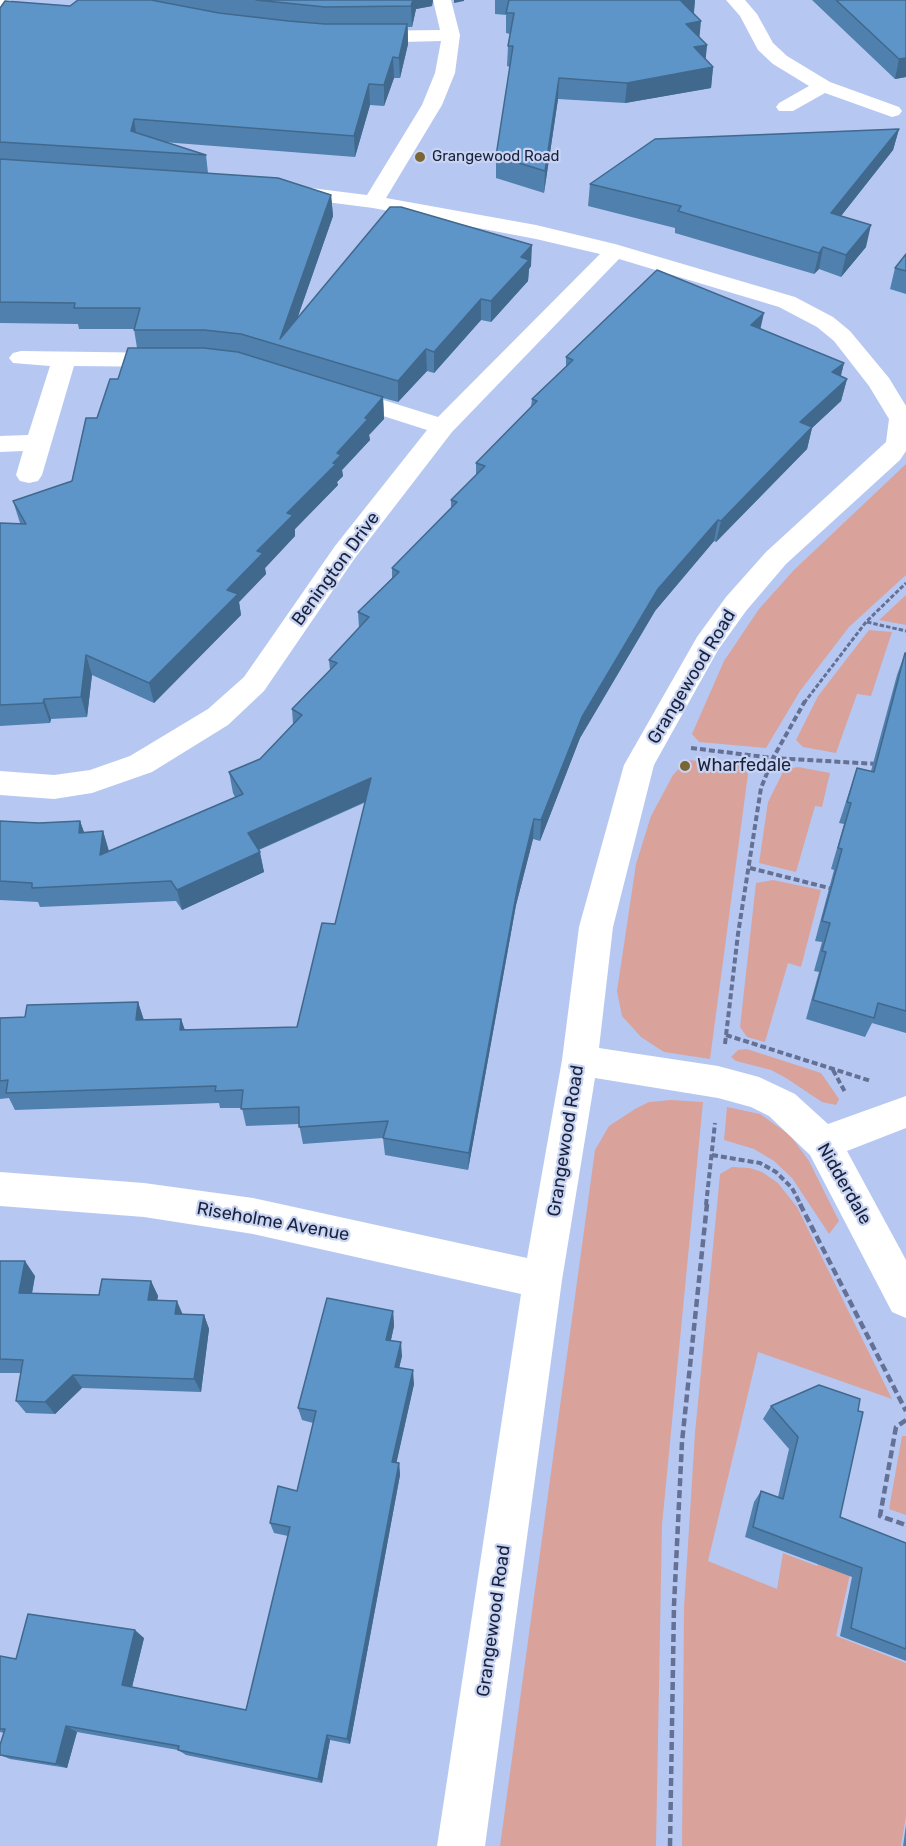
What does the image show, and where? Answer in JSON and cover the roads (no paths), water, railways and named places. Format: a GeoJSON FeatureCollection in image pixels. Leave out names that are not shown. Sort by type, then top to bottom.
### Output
{"type":"FeatureCollection","features":[{"type":"Feature","properties":{"kind":"street"},"geometry":{"type":"LineString","coordinates":[[373,202],[432,105],[445,73],[451,35],[442,0]]}},
{"type":"Feature","properties":{"kind":"street"},"geometry":{"type":"LineString","coordinates":[[735,0],[748,14],[765,46],[797,72],[823,86],[892,111]]}},
{"type":"Feature","properties":{"kind":"street"},"geometry":{"type":"LineString","coordinates":[[350,36],[451,35]]}},
{"type":"Feature","properties":{"kind":"street"},"geometry":{"type":"LineString","coordinates":[[786,107],[823,86]]}},
{"type":"Feature","properties":{"kind":"street","name":"Grangewood Road"},"geometry":{"type":"LineString","coordinates":[[270,189],[373,202],[536,232],[615,251],[787,302],[825,322],[842,336],[868,366],[903,419],[899,442],[891,454],[776,558],[736,604],[707,644],[639,765],[596,927],[580,1060],[543,1280],[461,1846]]}},
{"type":"Feature","properties":{"kind":"street","name":"Benington Drive"},"geometry":{"type":"LineString","coordinates":[[0,783],[54,787],[92,781],[141,764],[218,717],[254,684],[345,552],[443,428],[615,251]]}},
{"type":"Feature","properties":{"kind":"street"},"geometry":{"type":"LineString","coordinates":[[21,358],[195,360]]}},
{"type":"Feature","properties":{"kind":"street"},"geometry":{"type":"LineString","coordinates":[[29,475],[64,359]]}},
{"type":"Feature","properties":{"kind":"street"},"geometry":{"type":"LineString","coordinates":[[322,388],[443,428]]}},
{"type":"Feature","properties":{"kind":"street"},"geometry":{"type":"LineString","coordinates":[[0,444],[39,443]]}},
{"type":"Feature","properties":{"kind":"street","name":"Nidderdale"},"geometry":{"type":"LineString","coordinates":[[580,1060],[718,1082],[759,1092],[782,1105],[823,1143],[906,1299]]}},
{"type":"Feature","properties":{"kind":"street"},"geometry":{"type":"LineString","coordinates":[[823,1143],[906,1112]]}},
{"type":"Feature","properties":{"kind":"street","name":"Riseholme Avenue"},"geometry":{"type":"LineString","coordinates":[[0,1190],[144,1200],[253,1216],[543,1280]]}},
{"type":"Feature","properties":{"kind":"lane"},"geometry":{"type":"LineString","coordinates":[[0,4],[5,0]]}},
{"type":"Feature","properties":{"kind":"place","name":"Grangewood Road"},"geometry":{"type":"Point","coordinates":[420,157]}},
{"type":"Feature","properties":{"kind":"place","name":"Wharfedale"},"geometry":{"type":"Point","coordinates":[685,766]}}]}
